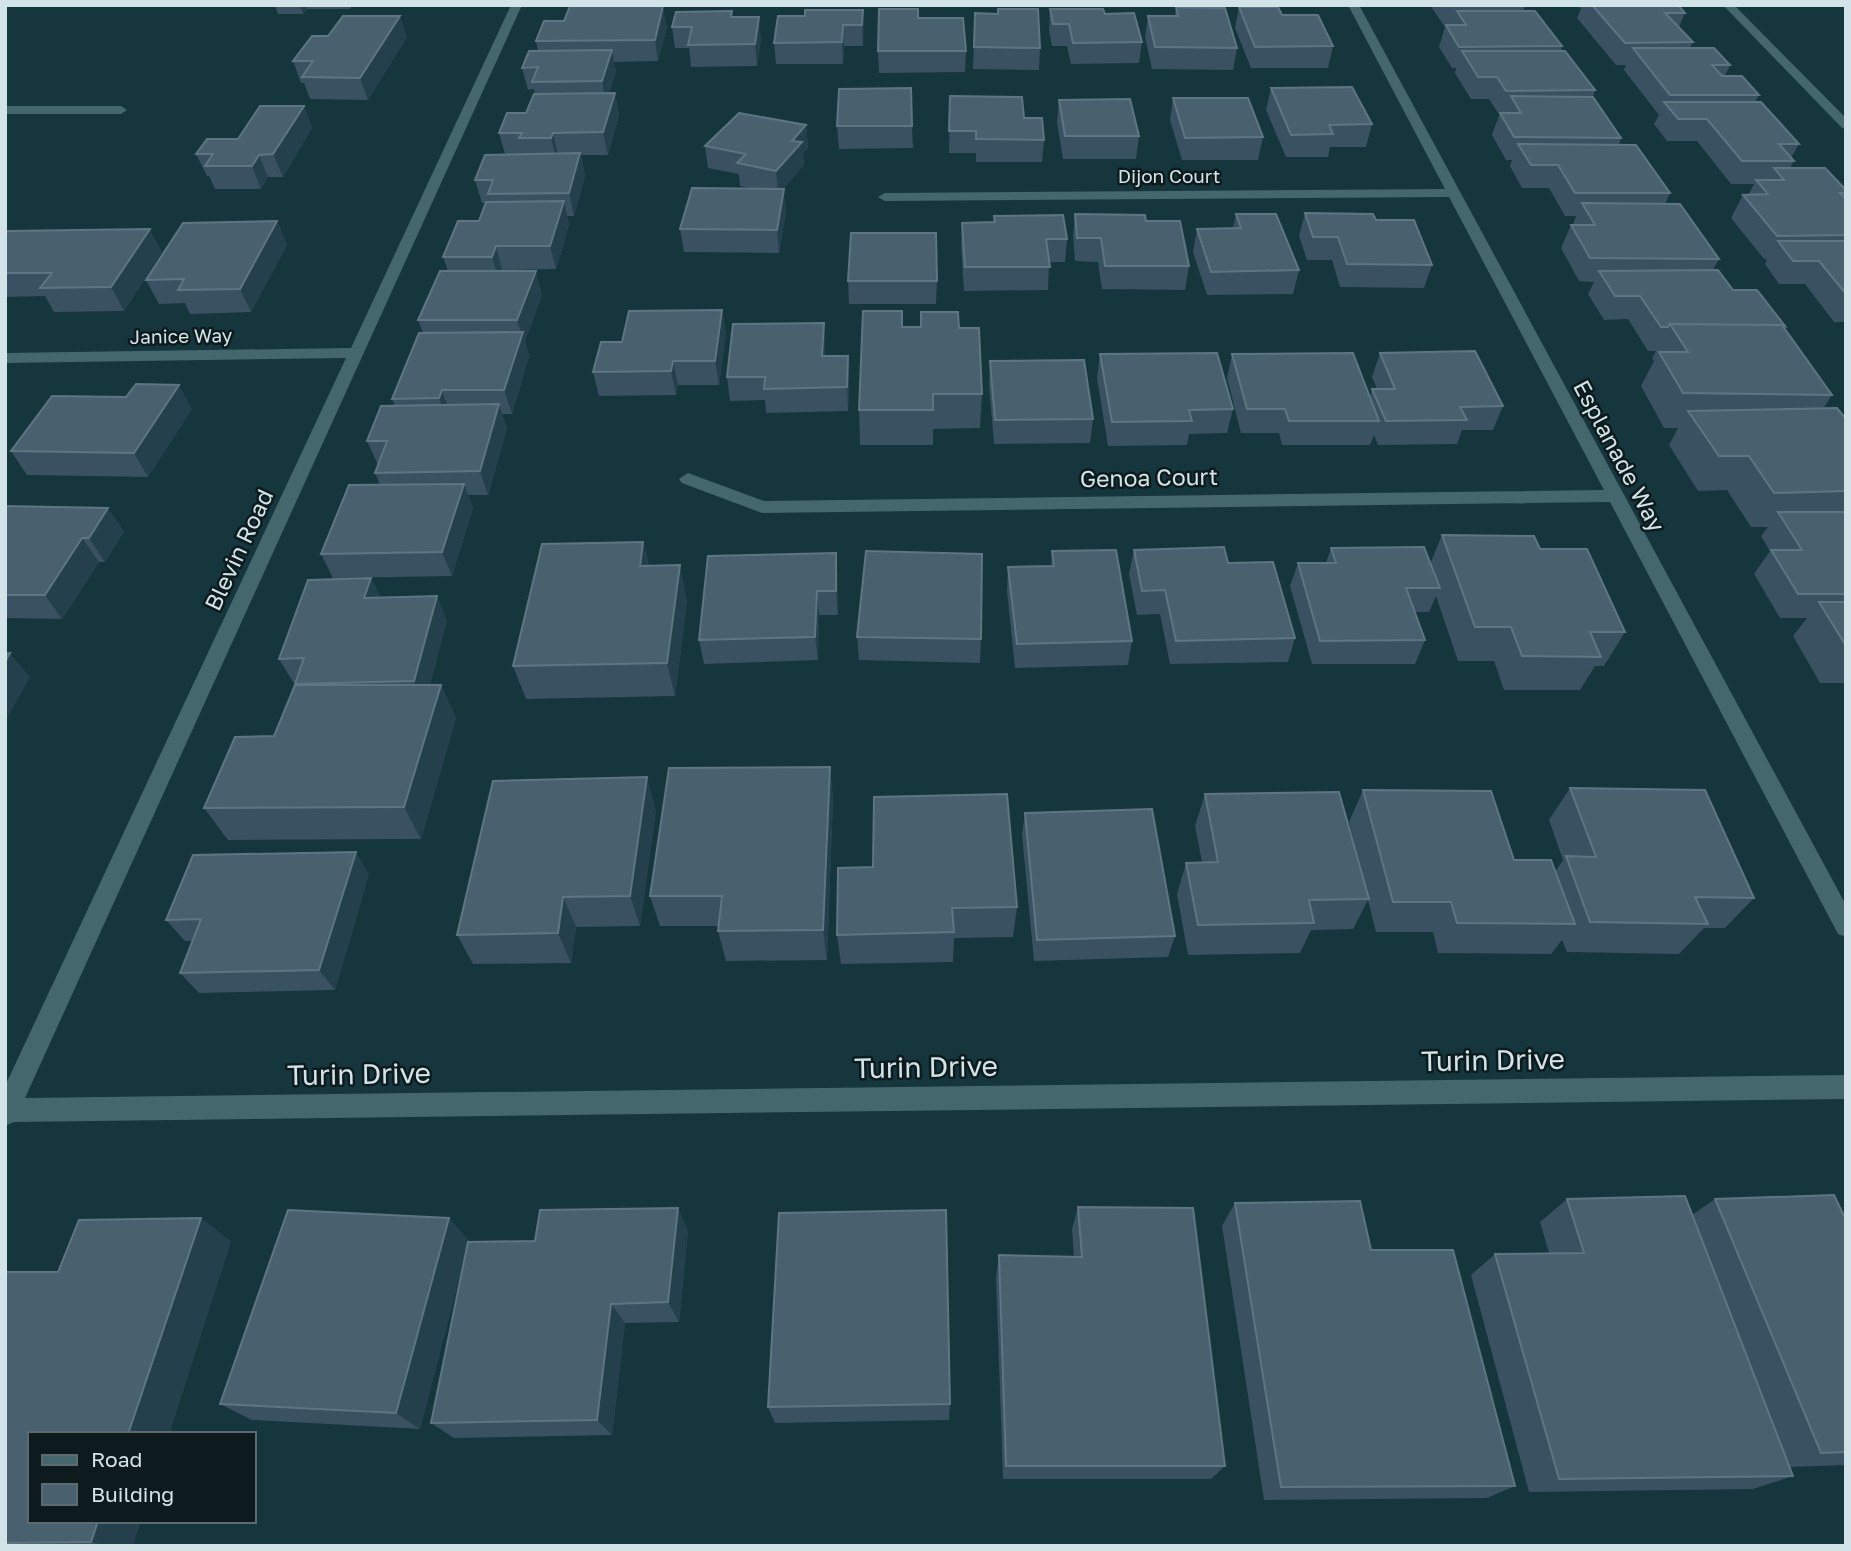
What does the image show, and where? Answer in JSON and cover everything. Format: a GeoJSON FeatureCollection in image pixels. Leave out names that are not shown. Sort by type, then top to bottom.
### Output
{"type":"FeatureCollection","features":[{"type":"Feature","properties":{"kind":"street","name":"Blevin Road"},"geometry":{"type":"LineString","coordinates":[[6,1112],[517,5]]}},
{"type":"Feature","properties":{"kind":"street","name":"Esplanade Way"},"geometry":{"type":"LineString","coordinates":[[1353,5],[1846,927]]}},
{"type":"Feature","properties":{"kind":"street"},"geometry":{"type":"LineString","coordinates":[[1728,5],[1846,125]]}},
{"type":"Feature","properties":{"kind":"street"},"geometry":{"type":"LineString","coordinates":[[5,110],[121,110]]}},
{"type":"Feature","properties":{"kind":"street","name":"Dijon Court"},"geometry":{"type":"LineString","coordinates":[[885,197],[1454,193]]}},
{"type":"Feature","properties":{"kind":"street","name":"Janice Way"},"geometry":{"type":"LineString","coordinates":[[5,358],[357,353]]}},
{"type":"Feature","properties":{"kind":"street","name":"Genoa Court"},"geometry":{"type":"LineString","coordinates":[[688,479],[762,507],[1615,496]]}},
{"type":"Feature","properties":{"kind":"street","name":"Turin Drive"},"geometry":{"type":"LineString","coordinates":[[6,1112],[1846,1087]]}},
{"type":"Feature","properties":{"kind":"building"},"geometry":{"type":"Polygon","coordinates":[[[1483,5],[1484,6],[1451,6],[1483,5]]]}},
{"type":"Feature","properties":{"kind":"building"},"geometry":{"type":"Polygon","coordinates":[[[1592,5],[1678,5],[1685,13],[1665,13],[1693,42],[1625,43],[1592,5]]]}},
{"type":"Feature","properties":{"kind":"building"},"geometry":{"type":"Polygon","coordinates":[[[570,6],[663,6],[655,40],[536,41],[544,21],[564,21],[570,6]]]}},
{"type":"Feature","properties":{"kind":"building"},"geometry":{"type":"Polygon","coordinates":[[[1176,7],[1225,8],[1237,48],[1155,47],[1148,16],[1178,16],[1176,7]]]}},
{"type":"Feature","properties":{"kind":"building"},"geometry":{"type":"Polygon","coordinates":[[[1239,7],[1278,7],[1282,15],[1318,15],[1333,46],[1255,47],[1239,7]]]}},
{"type":"Feature","properties":{"kind":"building"},"geometry":{"type":"Polygon","coordinates":[[[879,9],[918,9],[918,18],[963,18],[966,51],[878,51],[879,9]]]}},
{"type":"Feature","properties":{"kind":"building"},"geometry":{"type":"Polygon","coordinates":[[[998,9],[1038,9],[1040,48],[974,47],[975,13],[998,14],[998,9]]]}},
{"type":"Feature","properties":{"kind":"building"},"geometry":{"type":"Polygon","coordinates":[[[1050,9],[1103,9],[1105,14],[1134,13],[1142,42],[1073,43],[1069,24],[1053,24],[1050,9]]]}},
{"type":"Feature","properties":{"kind":"building"},"geometry":{"type":"Polygon","coordinates":[[[805,10],[863,10],[862,25],[843,25],[842,42],[774,43],[778,16],[805,16],[805,10]]]}},
{"type":"Feature","properties":{"kind":"building"},"geometry":{"type":"Polygon","coordinates":[[[732,11],[731,17],[759,17],[755,44],[688,45],[692,27],[672,27],[676,12],[732,11]]]}},
{"type":"Feature","properties":{"kind":"building"},"geometry":{"type":"Polygon","coordinates":[[[1457,11],[1535,11],[1562,46],[1459,47],[1446,25],[1466,25],[1457,11]]]}},
{"type":"Feature","properties":{"kind":"building"},"geometry":{"type":"Polygon","coordinates":[[[343,16],[400,16],[360,78],[302,77],[313,61],[293,61],[312,36],[328,36],[343,16]]]}},
{"type":"Feature","properties":{"kind":"building"},"geometry":{"type":"Polygon","coordinates":[[[1633,48],[1714,48],[1730,65],[1712,65],[1722,76],[1742,76],[1759,95],[1670,95],[1633,48]]]}},
{"type":"Feature","properties":{"kind":"building"},"geometry":{"type":"Polygon","coordinates":[[[612,50],[602,81],[532,82],[538,67],[522,68],[529,51],[612,50]]]}},
{"type":"Feature","properties":{"kind":"building"},"geometry":{"type":"Polygon","coordinates":[[[1462,51],[1565,51],[1595,90],[1506,91],[1497,77],[1478,77],[1462,51]]]}},
{"type":"Feature","properties":{"kind":"building"},"geometry":{"type":"Polygon","coordinates":[[[1352,87],[1372,124],[1329,125],[1333,134],[1291,135],[1271,88],[1352,87]]]}},
{"type":"Feature","properties":{"kind":"building"},"geometry":{"type":"Polygon","coordinates":[[[911,88],[912,126],[837,126],[839,89],[911,88]]]}},
{"type":"Feature","properties":{"kind":"building"},"geometry":{"type":"Polygon","coordinates":[[[615,93],[603,132],[553,133],[551,138],[519,138],[522,133],[499,133],[507,113],[526,113],[534,94],[615,93]]]}},
{"type":"Feature","properties":{"kind":"building"},"geometry":{"type":"Polygon","coordinates":[[[950,96],[1022,97],[1024,118],[1042,118],[1044,140],[976,139],[976,131],[949,131],[950,96]]]}},
{"type":"Feature","properties":{"kind":"building"},"geometry":{"type":"Polygon","coordinates":[[[1511,96],[1593,97],[1621,138],[1514,137],[1500,113],[1521,113],[1511,96]]]}},
{"type":"Feature","properties":{"kind":"building"},"geometry":{"type":"Polygon","coordinates":[[[1173,98],[1248,98],[1263,137],[1185,138],[1173,98]]]}},
{"type":"Feature","properties":{"kind":"building"},"geometry":{"type":"Polygon","coordinates":[[[1130,99],[1139,136],[1065,136],[1059,100],[1130,99]]]}},
{"type":"Feature","properties":{"kind":"building"},"geometry":{"type":"Polygon","coordinates":[[[1664,102],[1761,102],[1799,144],[1779,144],[1794,161],[1742,161],[1707,119],[1678,119],[1664,102]]]}},
{"type":"Feature","properties":{"kind":"building"},"geometry":{"type":"Polygon","coordinates":[[[260,106],[304,106],[273,154],[259,155],[252,166],[205,166],[213,154],[196,154],[207,139],[238,139],[260,106]]]}},
{"type":"Feature","properties":{"kind":"building"},"geometry":{"type":"Polygon","coordinates":[[[739,113],[806,125],[792,141],[802,142],[776,171],[737,163],[746,154],[705,146],[739,113]]]}},
{"type":"Feature","properties":{"kind":"building"},"geometry":{"type":"Polygon","coordinates":[[[1518,144],[1636,145],[1670,193],[1575,193],[1558,165],[1531,165],[1518,144]]]}},
{"type":"Feature","properties":{"kind":"building"},"geometry":{"type":"Polygon","coordinates":[[[580,153],[569,193],[488,194],[493,180],[475,180],[485,155],[580,153]]]}},
{"type":"Feature","properties":{"kind":"building"},"geometry":{"type":"Polygon","coordinates":[[[1774,168],[1825,168],[1846,190],[1846,193],[1840,193],[1846,199],[1846,235],[1777,236],[1743,195],[1768,194],[1756,180],[1784,180],[1774,168]]]}},
{"type":"Feature","properties":{"kind":"building"},"geometry":{"type":"Polygon","coordinates":[[[692,188],[784,189],[777,230],[680,229],[692,188]]]}},
{"type":"Feature","properties":{"kind":"building"},"geometry":{"type":"Polygon","coordinates":[[[564,201],[550,246],[496,246],[492,257],[443,257],[458,221],[479,221],[486,202],[564,201]]]}},
{"type":"Feature","properties":{"kind":"building"},"geometry":{"type":"Polygon","coordinates":[[[1582,203],[1680,204],[1719,259],[1590,258],[1571,225],[1595,225],[1582,203]]]}},
{"type":"Feature","properties":{"kind":"building"},"geometry":{"type":"Polygon","coordinates":[[[1305,213],[1373,214],[1376,220],[1414,220],[1432,265],[1347,264],[1338,237],[1313,237],[1305,213]]]}},
{"type":"Feature","properties":{"kind":"building"},"geometry":{"type":"Polygon","coordinates":[[[1075,214],[1145,215],[1146,221],[1180,221],[1189,266],[1105,266],[1101,238],[1077,238],[1075,214]]]}},
{"type":"Feature","properties":{"kind":"building"},"geometry":{"type":"Polygon","coordinates":[[[1236,214],[1276,214],[1299,270],[1211,272],[1197,229],[1241,228],[1236,214]]]}},
{"type":"Feature","properties":{"kind":"building"},"geometry":{"type":"Polygon","coordinates":[[[1063,215],[1067,239],[1046,239],[1050,267],[965,267],[962,223],[995,222],[994,216],[1063,215]]]}},
{"type":"Feature","properties":{"kind":"building"},"geometry":{"type":"Polygon","coordinates":[[[277,221],[240,289],[178,290],[184,279],[146,280],[183,223],[277,221]]]}},
{"type":"Feature","properties":{"kind":"building"},"geometry":{"type":"Polygon","coordinates":[[[150,229],[111,287],[40,288],[52,273],[5,273],[5,234],[8,231],[150,229]]]}},
{"type":"Feature","properties":{"kind":"building"},"geometry":{"type":"Polygon","coordinates":[[[851,233],[936,233],[937,281],[848,281],[851,233]]]}},
{"type":"Feature","properties":{"kind":"building"},"geometry":{"type":"Polygon","coordinates":[[[1778,241],[1846,241],[1846,294],[1819,261],[1793,261],[1778,241]]]}},
{"type":"Feature","properties":{"kind":"building"},"geometry":{"type":"Polygon","coordinates":[[[1718,270],[1733,290],[1757,290],[1785,326],[1670,324],[1668,327],[1661,327],[1640,296],[1615,296],[1599,271],[1718,270]]]}},
{"type":"Feature","properties":{"kind":"building"},"geometry":{"type":"Polygon","coordinates":[[[440,271],[536,271],[517,320],[418,320],[440,271]]]}},
{"type":"Feature","properties":{"kind":"building"},"geometry":{"type":"Polygon","coordinates":[[[722,310],[715,361],[673,361],[671,371],[593,372],[601,342],[622,342],[629,311],[722,310]]]}},
{"type":"Feature","properties":{"kind":"building"},"geometry":{"type":"Polygon","coordinates":[[[863,311],[902,311],[902,327],[921,327],[921,312],[958,312],[959,328],[979,328],[982,394],[933,394],[933,410],[859,410],[863,311]]]}},
{"type":"Feature","properties":{"kind":"building"},"geometry":{"type":"Polygon","coordinates":[[[824,323],[822,356],[848,356],[847,387],[764,389],[765,377],[727,377],[733,324],[824,323]]]}},
{"type":"Feature","properties":{"kind":"building"},"geometry":{"type":"Polygon","coordinates":[[[1670,324],[1782,325],[1832,395],[1683,393],[1659,352],[1688,352],[1670,324]]]}},
{"type":"Feature","properties":{"kind":"building"},"geometry":{"type":"Polygon","coordinates":[[[523,332],[504,390],[442,390],[439,398],[392,399],[419,333],[523,332]]]}},
{"type":"Feature","properties":{"kind":"building"},"geometry":{"type":"Polygon","coordinates":[[[1475,351],[1503,406],[1460,407],[1467,420],[1386,421],[1372,389],[1395,389],[1380,353],[1475,351]]]}},
{"type":"Feature","properties":{"kind":"building"},"geometry":{"type":"Polygon","coordinates":[[[1217,353],[1233,409],[1189,410],[1192,421],[1112,422],[1100,354],[1217,353]]]}},
{"type":"Feature","properties":{"kind":"building"},"geometry":{"type":"Polygon","coordinates":[[[1353,353],[1379,421],[1289,421],[1285,409],[1247,409],[1232,354],[1353,353]]]}},
{"type":"Feature","properties":{"kind":"building"},"geometry":{"type":"Polygon","coordinates":[[[1084,360],[1093,419],[995,420],[990,361],[1084,360]]]}},
{"type":"Feature","properties":{"kind":"building"},"geometry":{"type":"Polygon","coordinates":[[[136,384],[179,385],[134,453],[11,451],[52,396],[126,397],[136,384]]]}},
{"type":"Feature","properties":{"kind":"building"},"geometry":{"type":"Polygon","coordinates":[[[499,404],[480,471],[375,473],[387,441],[367,441],[381,406],[499,404]]]}},
{"type":"Feature","properties":{"kind":"building"},"geometry":{"type":"Polygon","coordinates":[[[1837,408],[1846,419],[1846,491],[1774,493],[1749,456],[1719,456],[1688,411],[1837,408]]]}},
{"type":"Feature","properties":{"kind":"building"},"geometry":{"type":"Polygon","coordinates":[[[464,484],[442,552],[321,554],[349,485],[464,484]]]}},
{"type":"Feature","properties":{"kind":"building"},"geometry":{"type":"Polygon","coordinates":[[[5,506],[108,508],[89,538],[82,538],[45,595],[5,595],[5,506]]]}},
{"type":"Feature","properties":{"kind":"building"},"geometry":{"type":"Polygon","coordinates":[[[1778,512],[1846,512],[1846,594],[1798,594],[1771,550],[1802,550],[1778,512]]]}},
{"type":"Feature","properties":{"kind":"building"},"geometry":{"type":"Polygon","coordinates":[[[1442,535],[1534,536],[1540,549],[1587,549],[1625,632],[1590,632],[1601,657],[1522,656],[1511,627],[1475,627],[1442,535]]]}},
{"type":"Feature","properties":{"kind":"building"},"geometry":{"type":"Polygon","coordinates":[[[643,542],[640,566],[680,565],[667,663],[513,666],[542,544],[643,542]]]}},
{"type":"Feature","properties":{"kind":"building"},"geometry":{"type":"Polygon","coordinates":[[[1224,547],[1228,563],[1273,562],[1295,638],[1176,641],[1165,590],[1142,591],[1134,550],[1224,547]]]}},
{"type":"Feature","properties":{"kind":"building"},"geometry":{"type":"Polygon","coordinates":[[[1424,547],[1440,588],[1406,588],[1425,640],[1320,641],[1298,563],[1336,563],[1331,548],[1424,547]]]}},
{"type":"Feature","properties":{"kind":"building"},"geometry":{"type":"Polygon","coordinates":[[[1116,550],[1132,641],[1017,644],[1008,567],[1054,566],[1052,551],[1116,550]]]}},
{"type":"Feature","properties":{"kind":"building"},"geometry":{"type":"Polygon","coordinates":[[[866,551],[982,554],[981,639],[857,637],[866,551]]]}},
{"type":"Feature","properties":{"kind":"building"},"geometry":{"type":"Polygon","coordinates":[[[836,553],[836,591],[817,591],[815,637],[699,640],[708,556],[836,553]]]}},
{"type":"Feature","properties":{"kind":"building"},"geometry":{"type":"Polygon","coordinates":[[[371,578],[364,598],[437,596],[414,681],[295,684],[304,658],[279,659],[308,580],[371,578]]]}},
{"type":"Feature","properties":{"kind":"building"},"geometry":{"type":"Polygon","coordinates":[[[1819,602],[1846,602],[1846,646],[1819,602]]]}},
{"type":"Feature","properties":{"kind":"building"},"geometry":{"type":"Polygon","coordinates":[[[295,685],[441,685],[404,807],[204,808],[235,737],[274,736],[295,685]]]}},
{"type":"Feature","properties":{"kind":"building"},"geometry":{"type":"Polygon","coordinates":[[[830,767],[823,930],[718,931],[722,896],[650,896],[669,768],[830,767]]]}},
{"type":"Feature","properties":{"kind":"building"},"geometry":{"type":"Polygon","coordinates":[[[647,777],[630,896],[563,897],[558,933],[457,935],[493,781],[647,777]]]}},
{"type":"Feature","properties":{"kind":"building"},"geometry":{"type":"Polygon","coordinates":[[[1570,788],[1705,790],[1754,898],[1695,897],[1708,924],[1590,922],[1566,856],[1596,857],[1570,788]]]}},
{"type":"Feature","properties":{"kind":"building"},"geometry":{"type":"Polygon","coordinates":[[[1363,790],[1491,791],[1514,860],[1551,860],[1575,924],[1457,923],[1451,902],[1393,902],[1363,790]]]}},
{"type":"Feature","properties":{"kind":"building"},"geometry":{"type":"Polygon","coordinates":[[[1339,792],[1369,899],[1309,900],[1314,923],[1198,925],[1186,863],[1218,862],[1205,794],[1339,792]]]}},
{"type":"Feature","properties":{"kind":"building"},"geometry":{"type":"Polygon","coordinates":[[[1007,794],[1017,907],[952,908],[954,932],[837,935],[838,868],[873,867],[874,797],[1007,794]]]}},
{"type":"Feature","properties":{"kind":"building"},"geometry":{"type":"Polygon","coordinates":[[[1152,809],[1175,936],[1037,940],[1025,813],[1152,809]]]}},
{"type":"Feature","properties":{"kind":"building"},"geometry":{"type":"Polygon","coordinates":[[[356,852],[319,970],[180,973],[201,919],[166,920],[193,855],[356,852]]]}},
{"type":"Feature","properties":{"kind":"building"},"geometry":{"type":"Polygon","coordinates":[[[1834,1195],[1846,1220],[1846,1452],[1821,1453],[1715,1199],[1834,1195]]]}},
{"type":"Feature","properties":{"kind":"building"},"geometry":{"type":"Polygon","coordinates":[[[1685,1196],[1793,1476],[1559,1479],[1495,1254],[1584,1253],[1567,1199],[1685,1196]]]}},
{"type":"Feature","properties":{"kind":"building"},"geometry":{"type":"Polygon","coordinates":[[[1360,1201],[1371,1250],[1453,1250],[1515,1486],[1281,1487],[1235,1203],[1360,1201]]]}},
{"type":"Feature","properties":{"kind":"building"},"geometry":{"type":"Polygon","coordinates":[[[1078,1207],[1193,1208],[1225,1466],[1006,1466],[999,1255],[1082,1257],[1078,1207]]]}},
{"type":"Feature","properties":{"kind":"building"},"geometry":{"type":"Polygon","coordinates":[[[678,1208],[668,1302],[611,1304],[597,1420],[431,1423],[468,1242],[535,1241],[540,1210],[678,1208]]]}},
{"type":"Feature","properties":{"kind":"building"},"geometry":{"type":"Polygon","coordinates":[[[288,1210],[449,1218],[396,1413],[220,1404],[288,1210]]]}},
{"type":"Feature","properties":{"kind":"building"},"geometry":{"type":"Polygon","coordinates":[[[946,1210],[950,1404],[768,1407],[779,1213],[946,1210]]]}},
{"type":"Feature","properties":{"kind":"building"},"geometry":{"type":"Polygon","coordinates":[[[201,1218],[129,1432],[28,1432],[28,1523],[97,1523],[91,1542],[5,1543],[5,1272],[58,1272],[79,1220],[201,1218]]]}}]}
